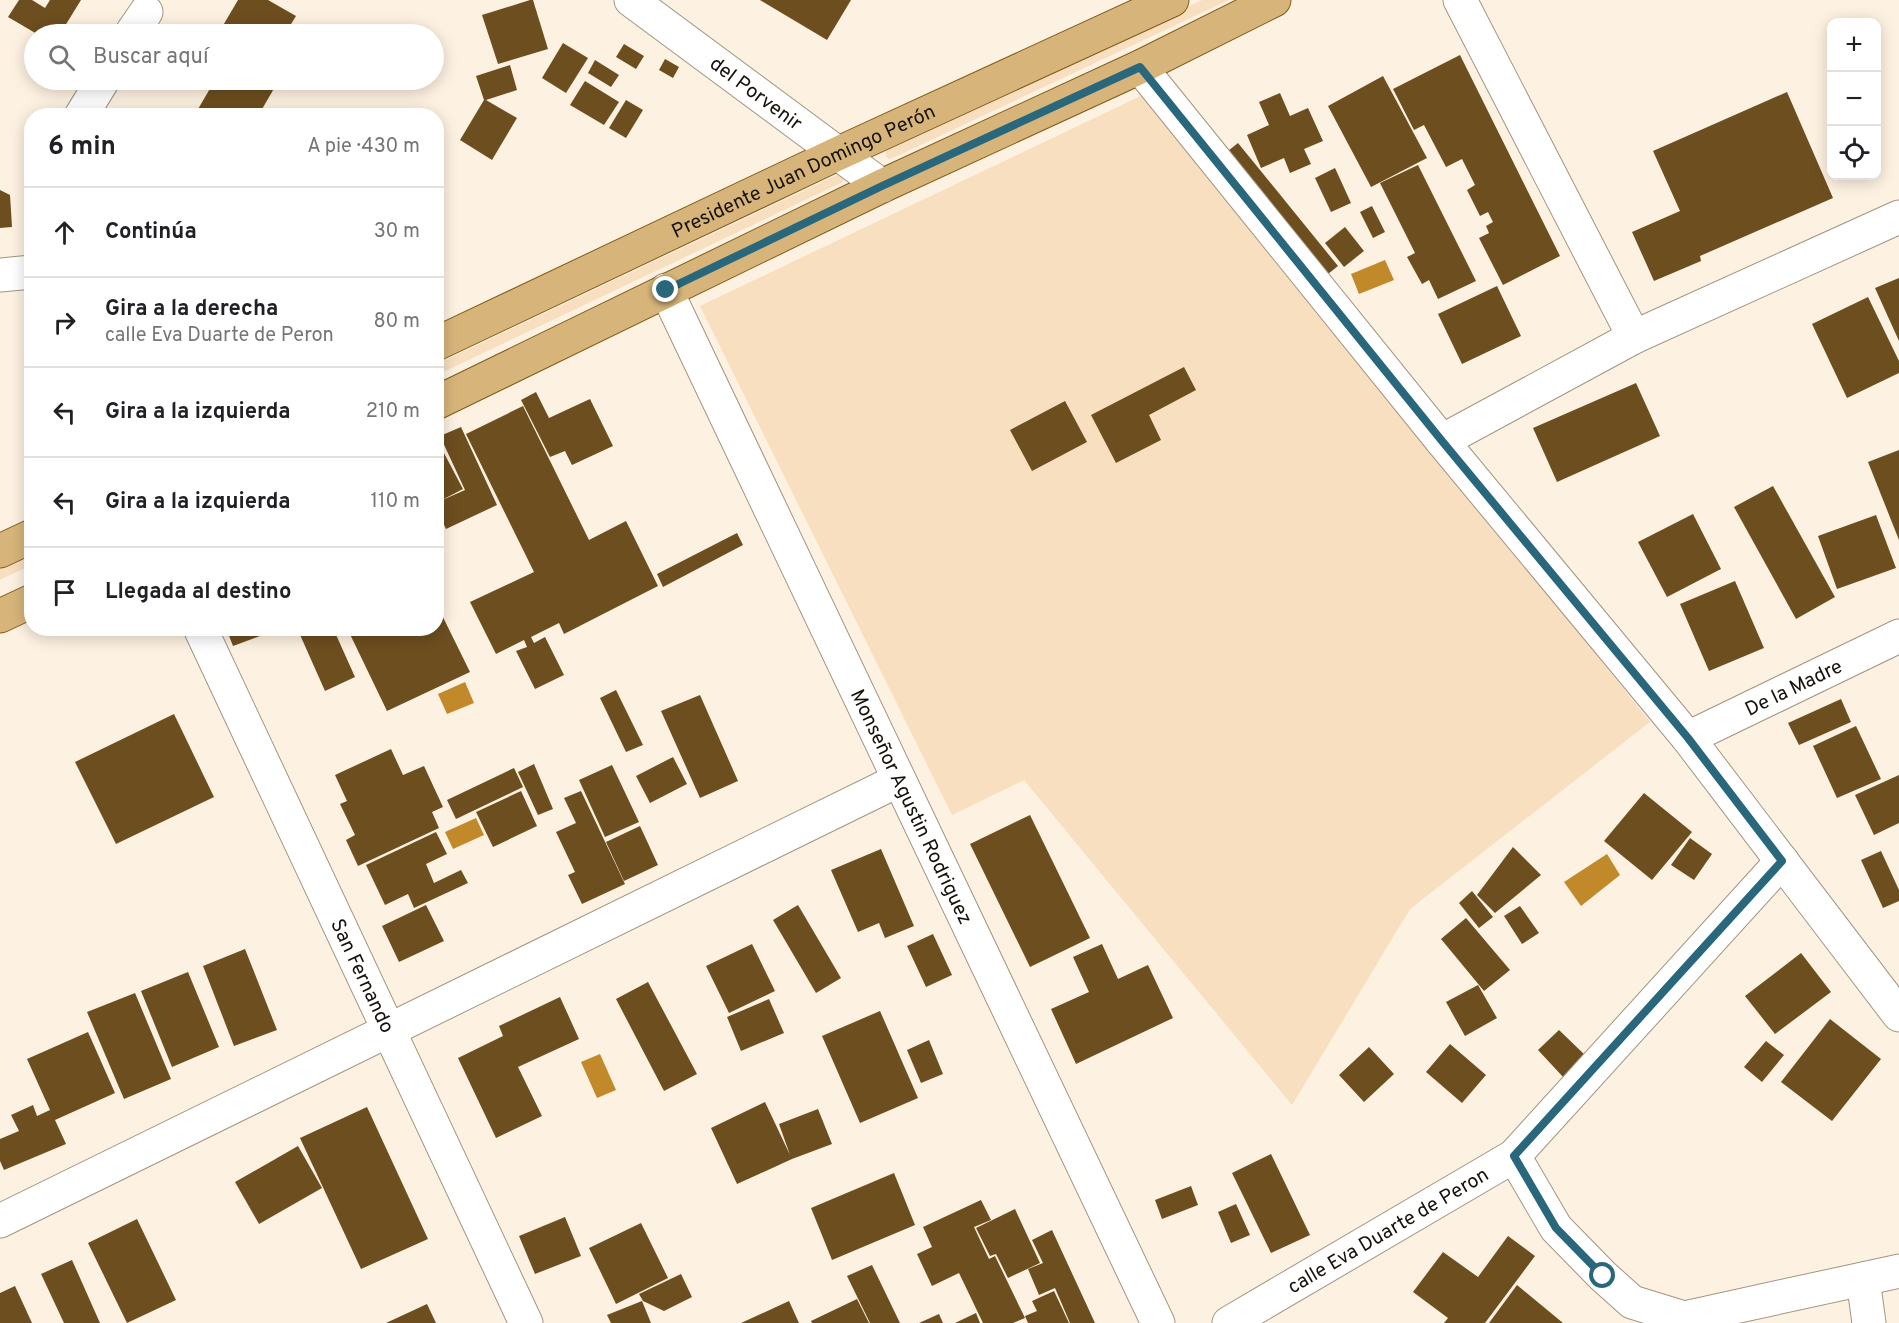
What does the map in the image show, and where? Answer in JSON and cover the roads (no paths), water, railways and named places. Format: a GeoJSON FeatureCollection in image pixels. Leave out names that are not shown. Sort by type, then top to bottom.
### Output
{"type":"FeatureCollection","features":[{"type":"Feature","properties":{"kind":"main road","name":"Presidente Juan Domingo Perón"},"geometry":{"type":"LineString","coordinates":[[444,340],[837,154],[1172,0]]}},
{"type":"Feature","properties":{"kind":"main road"},"geometry":{"type":"LineString","coordinates":[[444,399],[882,186],[1140,67],[1274,0]]}},
{"type":"Feature","properties":{"kind":"main road"},"geometry":{"type":"LineString","coordinates":[[0,551],[24,540]]}},
{"type":"Feature","properties":{"kind":"main road"},"geometry":{"type":"LineString","coordinates":[[0,616],[24,605]]}},
{"type":"Feature","properties":{"kind":"street","name":"del Porvenir"},"geometry":{"type":"LineString","coordinates":[[631,0],[882,186]]}},
{"type":"Feature","properties":{"kind":"street"},"geometry":{"type":"LineString","coordinates":[[1460,0],[1634,337]]}},
{"type":"Feature","properties":{"kind":"street"},"geometry":{"type":"LineString","coordinates":[[1140,67],[1442,441],[1688,738],[1899,1015]]}},
{"type":"Feature","properties":{"kind":"street"},"geometry":{"type":"LineString","coordinates":[[86,108],[97,90]]}},
{"type":"Feature","properties":{"kind":"street"},"geometry":{"type":"LineString","coordinates":[[1442,441],[1634,337],[1899,217]]}},
{"type":"Feature","properties":{"kind":"street"},"geometry":{"type":"LineString","coordinates":[[0,275],[24,273]]}},
{"type":"Feature","properties":{"kind":"street","name":"Monseñor Agustin Rodriguez"},"geometry":{"type":"LineString","coordinates":[[666,290],[1158,1323]]}},
{"type":"Feature","properties":{"kind":"street","name":"San Fernando"},"geometry":{"type":"LineString","coordinates":[[204,636],[526,1323]]}},
{"type":"Feature","properties":{"kind":"street","name":"De la Madre"},"geometry":{"type":"LineString","coordinates":[[1688,738],[1899,636]]}},
{"type":"Feature","properties":{"kind":"street"},"geometry":{"type":"LineString","coordinates":[[0,1221],[899,780]]}},
{"type":"Feature","properties":{"kind":"street","name":"calle Eva Duarte de Peron"},"geometry":{"type":"LineString","coordinates":[[1229,1323],[1514,1156],[1782,861]]}},
{"type":"Feature","properties":{"kind":"street"},"geometry":{"type":"LineString","coordinates":[[1514,1156],[1556,1228],[1603,1276],[1632,1302],[1684,1318],[1899,1271]]}},
{"type":"Feature","properties":{"kind":"street"},"geometry":{"type":"LineString","coordinates":[[1863,1279],[1869,1323]]}}]}
